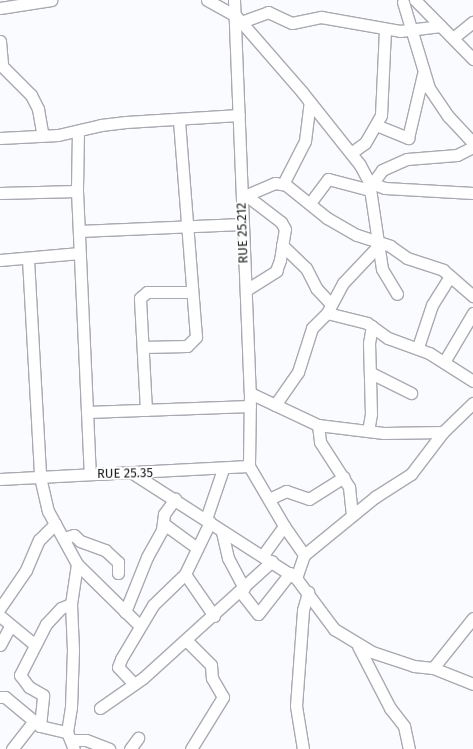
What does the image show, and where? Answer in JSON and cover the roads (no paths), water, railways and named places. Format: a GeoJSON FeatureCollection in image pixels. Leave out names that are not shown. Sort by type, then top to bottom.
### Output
{"type":"FeatureCollection","features":[{"type":"Feature","properties":{"kind":"street"},"geometry":{"type":"LineString","coordinates":[[0,8],[14,3],[51,0]]}},
{"type":"Feature","properties":{"kind":"street"},"geometry":{"type":"LineString","coordinates":[[207,0],[238,19],[310,102],[351,153],[370,185],[382,269],[397,294]]}},
{"type":"Feature","properties":{"kind":"street","name":"RUE 25.212"},"geometry":{"type":"LineString","coordinates":[[234,0],[238,19],[239,115],[245,196],[242,224],[250,393],[249,466]]}},
{"type":"Feature","properties":{"kind":"street"},"geometry":{"type":"LineString","coordinates":[[415,0],[473,59]]}},
{"type":"Feature","properties":{"kind":"street"},"geometry":{"type":"LineString","coordinates":[[403,1],[423,74],[441,107],[473,143]]}},
{"type":"Feature","properties":{"kind":"street"},"geometry":{"type":"LineString","coordinates":[[238,19],[268,12],[292,23],[321,17],[385,29],[410,29],[441,26]]}},
{"type":"Feature","properties":{"kind":"street"},"geometry":{"type":"LineString","coordinates":[[453,38],[473,22]]}},
{"type":"Feature","properties":{"kind":"street"},"geometry":{"type":"LineString","coordinates":[[351,153],[365,143],[376,125],[382,105],[385,29]]}},
{"type":"Feature","properties":{"kind":"street"},"geometry":{"type":"LineString","coordinates":[[0,41],[2,66],[31,96],[38,109],[43,136]]}},
{"type":"Feature","properties":{"kind":"street"},"geometry":{"type":"LineString","coordinates":[[376,125],[408,138],[423,74]]}},
{"type":"Feature","properties":{"kind":"street"},"geometry":{"type":"LineString","coordinates":[[283,184],[305,141],[310,102]]}},
{"type":"Feature","properties":{"kind":"street"},"geometry":{"type":"LineString","coordinates":[[0,138],[43,136],[126,122],[179,120],[239,115]]}},
{"type":"Feature","properties":{"kind":"street"},"geometry":{"type":"LineString","coordinates":[[143,346],[187,346],[193,342],[196,332],[179,120]]}},
{"type":"Feature","properties":{"kind":"street"},"geometry":{"type":"LineString","coordinates":[[78,131],[79,231],[90,474]]}},
{"type":"Feature","properties":{"kind":"street"},"geometry":{"type":"LineString","coordinates":[[370,185],[382,170],[407,159],[457,155],[473,148]]}},
{"type":"Feature","properties":{"kind":"street"},"geometry":{"type":"LineString","coordinates":[[310,203],[328,179],[390,188],[473,193]]}},
{"type":"Feature","properties":{"kind":"street"},"geometry":{"type":"LineString","coordinates":[[246,290],[276,270],[280,260],[284,224],[245,196],[269,185],[283,184],[328,218],[357,235],[378,244],[390,246],[407,258],[439,268],[450,276],[468,285],[473,296]]}},
{"type":"Feature","properties":{"kind":"street"},"geometry":{"type":"LineString","coordinates":[[0,193],[78,191]]}},
{"type":"Feature","properties":{"kind":"street"},"geometry":{"type":"LineString","coordinates":[[79,231],[242,224]]}},
{"type":"Feature","properties":{"kind":"street"},"geometry":{"type":"LineString","coordinates":[[275,405],[298,372],[312,328],[329,308],[343,283],[378,244]]}},
{"type":"Feature","properties":{"kind":"street"},"geometry":{"type":"LineString","coordinates":[[282,245],[306,268],[316,288],[329,308],[364,321],[388,338],[418,347],[473,381]]}},
{"type":"Feature","properties":{"kind":"street"},"geometry":{"type":"LineString","coordinates":[[0,260],[28,259],[80,253]]}},
{"type":"Feature","properties":{"kind":"street"},"geometry":{"type":"LineString","coordinates":[[28,259],[40,477],[48,511],[77,564],[139,625]]}},
{"type":"Feature","properties":{"kind":"street"},"geometry":{"type":"LineString","coordinates":[[418,347],[432,305],[450,276]]}},
{"type":"Feature","properties":{"kind":"street"},"geometry":{"type":"LineString","coordinates":[[146,410],[142,295],[147,292],[192,292]]}},
{"type":"Feature","properties":{"kind":"street"},"geometry":{"type":"LineString","coordinates":[[444,362],[473,313]]}},
{"type":"Feature","properties":{"kind":"street"},"geometry":{"type":"LineString","coordinates":[[368,431],[371,410],[369,343],[372,326]]}},
{"type":"Feature","properties":{"kind":"street"},"geometry":{"type":"LineString","coordinates":[[371,372],[411,393]]}},
{"type":"Feature","properties":{"kind":"street"},"geometry":{"type":"LineString","coordinates":[[250,393],[318,425],[400,434],[443,432]]}},
{"type":"Feature","properties":{"kind":"street"},"geometry":{"type":"LineString","coordinates":[[87,412],[250,406]]}},
{"type":"Feature","properties":{"kind":"street"},"geometry":{"type":"LineString","coordinates":[[222,532],[226,553],[242,590],[258,614],[293,575],[304,555],[352,515],[394,483],[411,474],[443,432],[471,408]]}},
{"type":"Feature","properties":{"kind":"street"},"geometry":{"type":"LineString","coordinates":[[318,425],[320,442],[344,477],[352,498],[352,515]]}},
{"type":"Feature","properties":{"kind":"street"},"geometry":{"type":"LineString","coordinates":[[249,466],[284,526],[304,555]]}},
{"type":"Feature","properties":{"kind":"street","name":"RUE 25.35"},"geometry":{"type":"LineString","coordinates":[[0,479],[90,474],[134,474],[249,466]]}},
{"type":"Feature","properties":{"kind":"street"},"geometry":{"type":"LineString","coordinates":[[134,684],[118,665],[139,625],[153,605],[185,574],[208,521],[222,469]]}},
{"type":"Feature","properties":{"kind":"street"},"geometry":{"type":"LineString","coordinates":[[134,474],[208,521],[222,532],[293,575],[308,592],[334,629],[358,646],[395,661],[433,668],[473,684]]}},
{"type":"Feature","properties":{"kind":"street"},"geometry":{"type":"LineString","coordinates":[[269,499],[286,491],[309,499],[344,477]]}},
{"type":"Feature","properties":{"kind":"street"},"geometry":{"type":"LineString","coordinates":[[125,612],[164,524],[164,514],[174,499]]}},
{"type":"Feature","properties":{"kind":"street"},"geometry":{"type":"LineString","coordinates":[[0,608],[26,570],[39,540],[56,524]]}},
{"type":"Feature","properties":{"kind":"street"},"geometry":{"type":"LineString","coordinates":[[164,524],[197,548]]}},
{"type":"Feature","properties":{"kind":"street"},"geometry":{"type":"LineString","coordinates":[[100,708],[134,684],[214,616],[242,590],[267,558],[284,526]]}},
{"type":"Feature","properties":{"kind":"street"},"geometry":{"type":"LineString","coordinates":[[63,538],[74,535],[80,541],[105,550],[118,562],[118,573]]}},
{"type":"Feature","properties":{"kind":"street"},"geometry":{"type":"LineString","coordinates":[[71,740],[73,650],[71,604],[77,564]]}},
{"type":"Feature","properties":{"kind":"street"},"geometry":{"type":"LineString","coordinates":[[185,574],[214,616]]}},
{"type":"Feature","properties":{"kind":"street"},"geometry":{"type":"LineString","coordinates":[[303,749],[296,706],[303,610],[308,592]]}},
{"type":"Feature","properties":{"kind":"street"},"geometry":{"type":"LineString","coordinates":[[12,749],[36,724],[43,695],[29,687],[19,676],[34,644],[54,614],[71,604]]}},
{"type":"Feature","properties":{"kind":"street"},"geometry":{"type":"LineString","coordinates":[[0,616],[10,626],[34,644]]}},
{"type":"Feature","properties":{"kind":"street"},"geometry":{"type":"LineString","coordinates":[[433,668],[473,618]]}},
{"type":"Feature","properties":{"kind":"street"},"geometry":{"type":"LineString","coordinates":[[0,645],[10,626]]}},
{"type":"Feature","properties":{"kind":"street"},"geometry":{"type":"LineString","coordinates":[[186,640],[211,666],[212,678],[223,697],[191,749]]}},
{"type":"Feature","properties":{"kind":"street"},"geometry":{"type":"LineString","coordinates":[[358,646],[390,708],[404,726],[409,749]]}},
{"type":"Feature","properties":{"kind":"street"},"geometry":{"type":"LineString","coordinates":[[0,697],[15,705],[36,724],[71,740],[86,740],[109,749]]}},
{"type":"Feature","properties":{"kind":"street"},"geometry":{"type":"LineString","coordinates":[[130,749],[138,738]]}}]}
